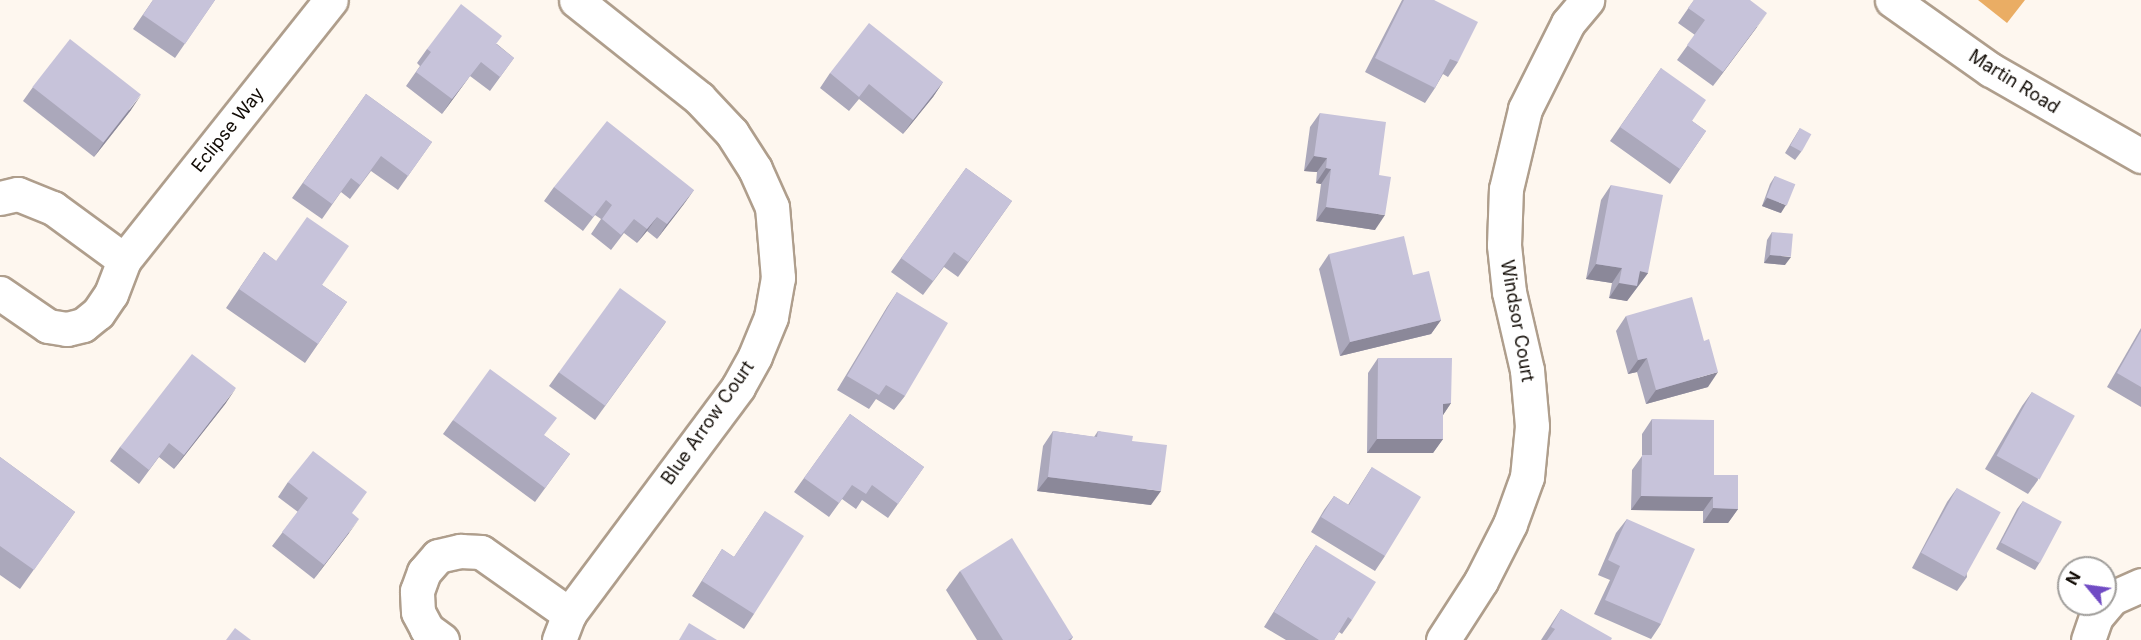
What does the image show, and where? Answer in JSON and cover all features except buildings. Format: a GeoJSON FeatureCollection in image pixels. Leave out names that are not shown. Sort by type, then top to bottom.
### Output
{"type":"FeatureCollection","features":[{"type":"Feature","properties":{"kind":"street","name":"Eclipse Way"},"geometry":{"type":"LineString","coordinates":[[0,293],[48,326],[68,329],[83,325],[98,313],[111,294],[124,260],[332,0]]}},
{"type":"Feature","properties":{"kind":"street","name":"Blue Arrow Court"},"geometry":{"type":"LineString","coordinates":[[442,640],[427,630],[418,612],[417,591],[424,572],[438,556],[460,551],[481,552],[564,627],[738,387],[755,356],[771,317],[778,278],[772,207],[755,168],[732,133],[699,98],[576,0]]}},
{"type":"Feature","properties":{"kind":"street","name":"Windsor Court"},"geometry":{"type":"LineString","coordinates":[[1443,640],[1481,581],[1510,525],[1527,477],[1532,426],[1527,370],[1509,292],[1504,245],[1506,189],[1525,109],[1568,23],[1587,0]]}},
{"type":"Feature","properties":{"kind":"street","name":"Martin Road"},"geometry":{"type":"LineString","coordinates":[[1892,0],[1991,70],[2141,156]]}},
{"type":"Feature","properties":{"kind":"street"},"geometry":{"type":"LineString","coordinates":[[0,198],[18,194],[53,208],[124,260]]}},
{"type":"Feature","properties":{"kind":"street"},"geometry":{"type":"LineString","coordinates":[[2088,640],[2096,617],[2112,598],[2141,585]]}},
{"type":"Feature","properties":{"kind":"shaded area"},"geometry":{"type":"Polygon","coordinates":[[[1978,0],[2025,0],[2007,23],[1978,0]]]}}]}
